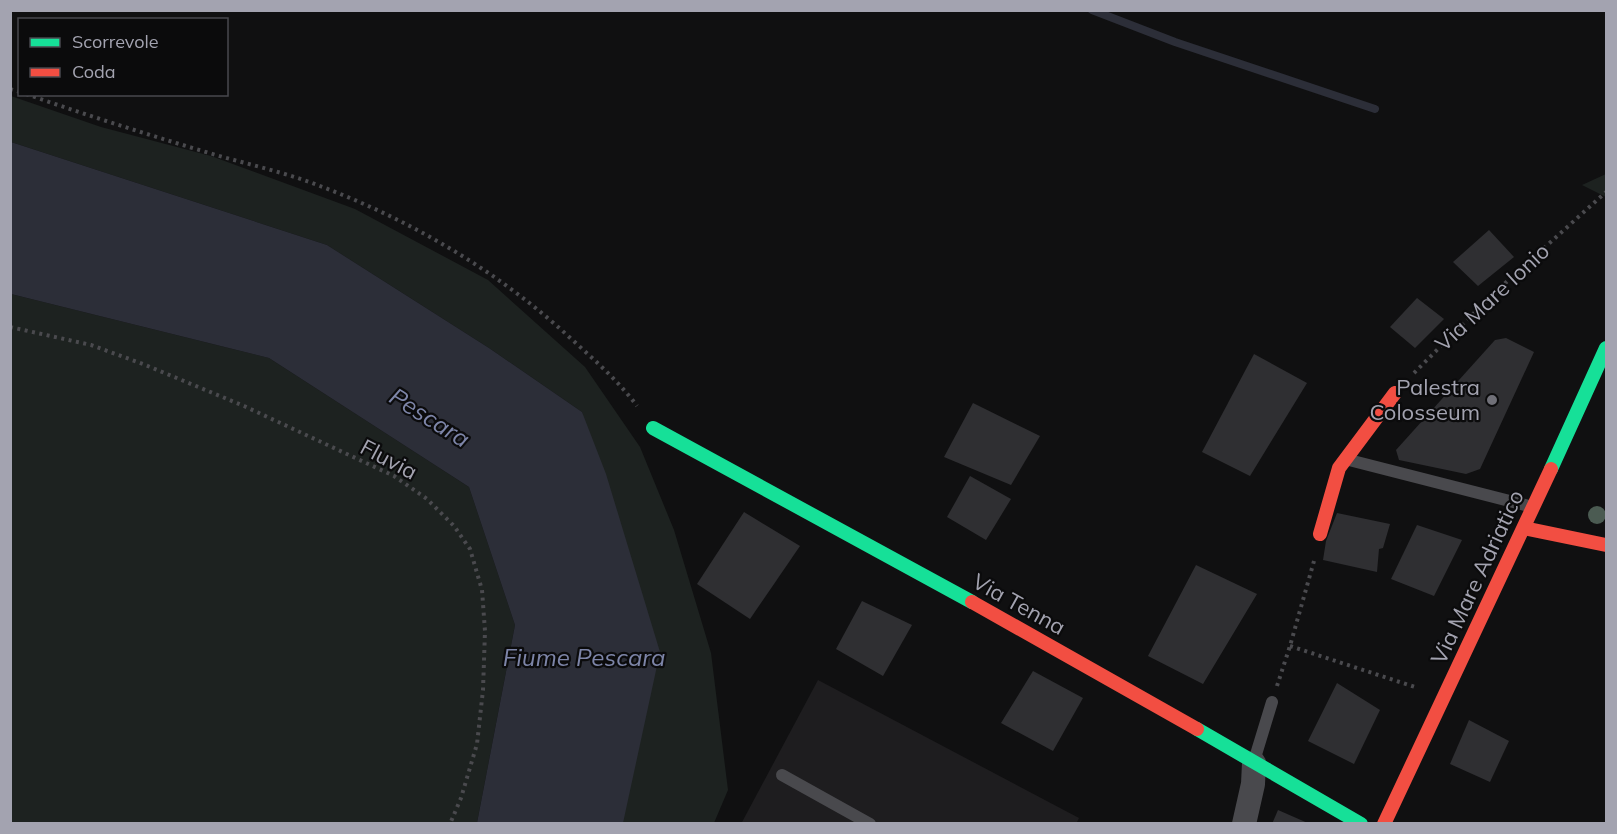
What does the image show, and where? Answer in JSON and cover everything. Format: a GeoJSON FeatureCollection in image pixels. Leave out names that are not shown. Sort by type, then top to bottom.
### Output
{"type":"FeatureCollection","features":[{"type":"Feature","properties":{"kind":"street","name":"Via Mare Adriatico"},"geometry":{"type":"LineString","coordinates":[[1384,824],[1534,507],[1606,348]]}},
{"type":"Feature","properties":{"kind":"street"},"geometry":{"type":"LineString","coordinates":[[1320,534],[1339,468],[1395,393]]}},
{"type":"Feature","properties":{"kind":"street","name":"Via Tenna"},"geometry":{"type":"LineString","coordinates":[[653,428],[796,503],[1361,824]]}},
{"type":"Feature","properties":{"kind":"street"},"geometry":{"type":"LineString","coordinates":[[1524,528],[1606,545]]}},
{"type":"Feature","properties":{"kind":"street"},"geometry":{"type":"LineString","coordinates":[[1244,824],[1253,784],[1254,763]]}},
{"type":"Feature","properties":{"kind":"lane"},"geometry":{"type":"LineString","coordinates":[[1345,459],[1534,507]]}},
{"type":"Feature","properties":{"kind":"lane"},"geometry":{"type":"LineString","coordinates":[[1254,763],[1272,702]]}},
{"type":"Feature","properties":{"kind":"lane"},"geometry":{"type":"LineString","coordinates":[[782,775],[870,824]]}},
{"type":"Feature","properties":{"kind":"path"},"geometry":{"type":"LineString","coordinates":[[32,96],[102,121],[319,185],[387,214],[459,254],[503,282],[553,322],[623,386],[653,428]]}},
{"type":"Feature","properties":{"kind":"path","name":"Via Mare Ionio"},"geometry":{"type":"LineString","coordinates":[[1395,393],[1437,348],[1492,295],[1606,192]]}},
{"type":"Feature","properties":{"kind":"path","name":"Fluvia"},"geometry":{"type":"LineString","coordinates":[[10,327],[91,345],[244,406],[394,476],[427,499],[454,526],[470,549],[482,590],[485,632],[483,690],[477,744],[461,798],[450,824]]}},
{"type":"Feature","properties":{"kind":"path"},"geometry":{"type":"LineString","coordinates":[[1272,702],[1290,646],[1320,534]]}},
{"type":"Feature","properties":{"kind":"path"},"geometry":{"type":"LineString","coordinates":[[1290,646],[1444,697]]}},
{"type":"Feature","properties":{"kind":"shaded area"},"geometry":{"type":"Polygon","coordinates":[[[11,96],[101,127],[211,156],[355,209],[488,280],[585,367],[640,447],[674,530],[711,653],[728,790],[714,823],[623,823],[582,412],[489,348],[327,245],[11,142],[11,96]]]}},
{"type":"Feature","properties":{"kind":"shaded area"},"geometry":{"type":"Polygon","coordinates":[[[1606,174],[1606,197],[1582,185],[1606,174]]]}},
{"type":"Feature","properties":{"kind":"shaded area"},"geometry":{"type":"Polygon","coordinates":[[[11,294],[269,358],[469,487],[515,625],[477,823],[11,823],[11,294]]]}},
{"type":"Feature","properties":{"kind":"shaded area"},"geometry":{"type":"Polygon","coordinates":[[[818,680],[1079,818],[1076,824],[741,824],[818,680]]]}},
{"type":"Feature","properties":{"kind":"water","name":"Fiume Pescara"},"geometry":{"type":"Polygon","coordinates":[[[11,142],[327,245],[489,348],[582,412],[606,474],[660,652],[623,823],[477,823],[515,625],[469,487],[269,358],[11,294],[11,142]]]}},
{"type":"Feature","properties":{"kind":"building"},"geometry":{"type":"Polygon","coordinates":[[[1489,230],[1514,257],[1478,286],[1453,262],[1489,230]]]}},
{"type":"Feature","properties":{"kind":"building"},"geometry":{"type":"Polygon","coordinates":[[[1417,298],[1444,319],[1415,348],[1390,327],[1417,298]]]}},
{"type":"Feature","properties":{"kind":"building"},"geometry":{"type":"Polygon","coordinates":[[[1506,338],[1534,352],[1480,469],[1466,474],[1399,460],[1396,450],[1495,340],[1506,338]]]}},
{"type":"Feature","properties":{"kind":"building"},"geometry":{"type":"Polygon","coordinates":[[[1254,354],[1307,383],[1250,476],[1202,452],[1254,354]]]}},
{"type":"Feature","properties":{"kind":"building"},"geometry":{"type":"Polygon","coordinates":[[[973,403],[1040,436],[1011,485],[944,457],[973,403]]]}},
{"type":"Feature","properties":{"kind":"building"},"geometry":{"type":"Polygon","coordinates":[[[970,476],[1011,499],[986,540],[947,517],[970,476]]]}},
{"type":"Feature","properties":{"kind":"building"},"geometry":{"type":"Polygon","coordinates":[[[744,512],[800,546],[750,619],[697,584],[744,512]]]}},
{"type":"Feature","properties":{"kind":"building"},"geometry":{"type":"Polygon","coordinates":[[[1337,513],[1390,524],[1383,548],[1379,549],[1377,572],[1323,560],[1326,541],[1337,513]]]}},
{"type":"Feature","properties":{"kind":"building"},"geometry":{"type":"Polygon","coordinates":[[[1417,525],[1462,540],[1434,596],[1391,579],[1417,525]]]}},
{"type":"Feature","properties":{"kind":"building"},"geometry":{"type":"Polygon","coordinates":[[[1196,565],[1257,594],[1203,684],[1148,656],[1196,565]]]}},
{"type":"Feature","properties":{"kind":"building"},"geometry":{"type":"Polygon","coordinates":[[[862,601],[912,625],[883,676],[836,649],[862,601]]]}},
{"type":"Feature","properties":{"kind":"building"},"geometry":{"type":"Polygon","coordinates":[[[1033,671],[1083,698],[1053,751],[1001,723],[1033,671]]]}},
{"type":"Feature","properties":{"kind":"building"},"geometry":{"type":"Polygon","coordinates":[[[1337,683],[1380,710],[1354,764],[1308,741],[1337,683]]]}},
{"type":"Feature","properties":{"kind":"building"},"geometry":{"type":"Polygon","coordinates":[[[1469,720],[1509,741],[1490,782],[1450,764],[1469,720]]]}},
{"type":"Feature","properties":{"kind":"building"},"geometry":{"type":"Polygon","coordinates":[[[1278,810],[1310,824],[1272,824],[1278,810]]]}},
{"type":"Feature","properties":{"kind":"waterway"},"geometry":{"type":"LineString","coordinates":[[1092,10],[1175,42],[1375,109]]}},
{"type":"Feature","properties":{"kind":"traffic: fast"},"geometry":{"type":"LineString","coordinates":[[1551,469],[1606,348]]}},
{"type":"Feature","properties":{"kind":"traffic: fast"},"geometry":{"type":"LineString","coordinates":[[653,428],[972,602]]}},
{"type":"Feature","properties":{"kind":"traffic: fast"},"geometry":{"type":"LineString","coordinates":[[1197,729],[1361,824]]}},
{"type":"Feature","properties":{"kind":"traffic: jam"},"geometry":{"type":"LineString","coordinates":[[1320,534],[1339,468],[1395,393]]}},
{"type":"Feature","properties":{"kind":"traffic: jam"},"geometry":{"type":"LineString","coordinates":[[1384,824],[1551,469]]}},
{"type":"Feature","properties":{"kind":"traffic: jam"},"geometry":{"type":"LineString","coordinates":[[1524,528],[1606,545]]}},
{"type":"Feature","properties":{"kind":"traffic: jam"},"geometry":{"type":"LineString","coordinates":[[972,602],[1197,729]]}},
{"type":"Feature","properties":{"kind":"place","name":"Palestra Colosseum"},"geometry":{"type":"Point","coordinates":[1492,400]}},
{"type":"Feature","properties":{"kind":"water label","name":"Pescara"},"geometry":{"type":"Point","coordinates":[430,417]}}]}
